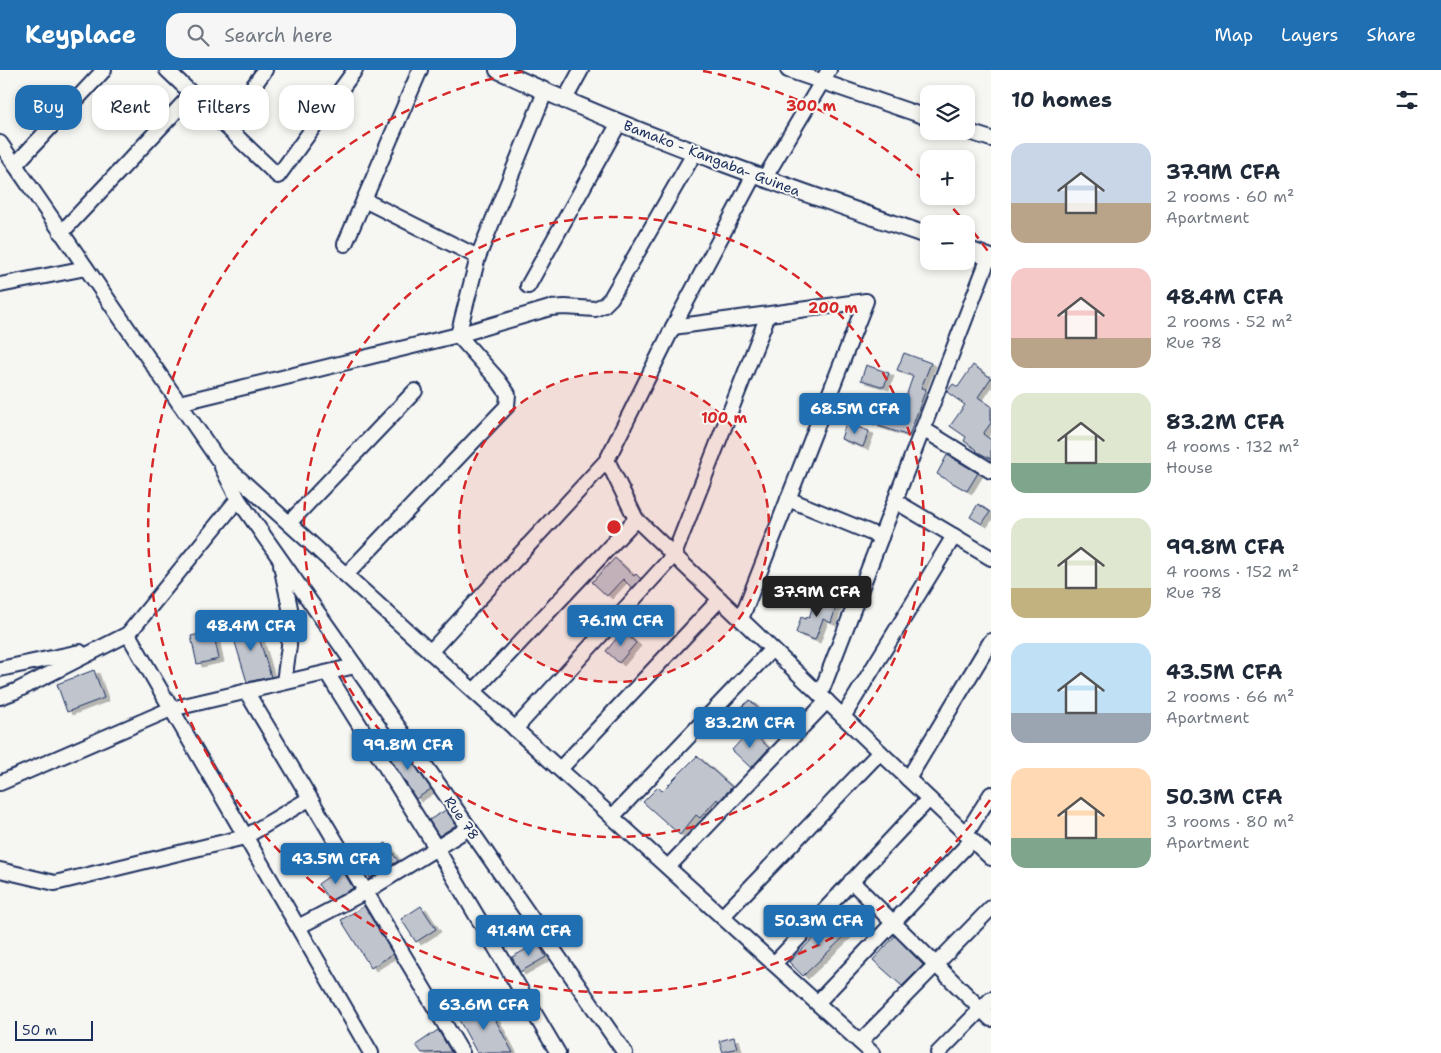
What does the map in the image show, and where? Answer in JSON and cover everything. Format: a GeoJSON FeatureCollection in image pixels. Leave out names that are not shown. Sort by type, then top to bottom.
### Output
{"type":"FeatureCollection","features":[{"type":"Feature","properties":{"kind":"main road","name":"Bamako - Kangaba- Guinea"},"geometry":{"type":"LineString","coordinates":[[498,70],[564,101],[759,177],[920,233]]}},
{"type":"Feature","properties":{"kind":"main road"},"geometry":{"type":"LineString","coordinates":[[975,253],[990,258]]}},
{"type":"Feature","properties":{"kind":"street"},"geometry":{"type":"LineString","coordinates":[[15,165],[104,70]]}},
{"type":"Feature","properties":{"kind":"street"},"geometry":{"type":"LineString","coordinates":[[254,85],[265,70]]}},
{"type":"Feature","properties":{"kind":"street"},"geometry":{"type":"LineString","coordinates":[[229,130],[278,176],[355,70]]}},
{"type":"Feature","properties":{"kind":"street"},"geometry":{"type":"LineString","coordinates":[[345,244],[420,70]]}},
{"type":"Feature","properties":{"kind":"street"},"geometry":{"type":"LineString","coordinates":[[564,101],[581,70]]}},
{"type":"Feature","properties":{"kind":"street"},"geometry":{"type":"LineString","coordinates":[[788,70],[826,76],[920,114]]}},
{"type":"Feature","properties":{"kind":"street"},"geometry":{"type":"LineString","coordinates":[[169,71],[183,85]]}},
{"type":"Feature","properties":{"kind":"street"},"geometry":{"type":"LineString","coordinates":[[430,652],[607,460],[673,327],[759,177],[826,76]]}},
{"type":"Feature","properties":{"kind":"street"},"geometry":{"type":"LineString","coordinates":[[458,335],[478,257],[545,92]]}},
{"type":"Feature","properties":{"kind":"street"},"geometry":{"type":"LineString","coordinates":[[62,233],[179,108]]}},
{"type":"Feature","properties":{"kind":"street"},"geometry":{"type":"LineString","coordinates":[[528,286],[619,122]]}},
{"type":"Feature","properties":{"kind":"street"},"geometry":{"type":"LineString","coordinates":[[975,134],[991,139]]}},
{"type":"Feature","properties":{"kind":"street"},"geometry":{"type":"LineString","coordinates":[[0,144],[217,458],[872,1053]]}},
{"type":"Feature","properties":{"kind":"street"},"geometry":{"type":"LineString","coordinates":[[179,403],[458,335],[550,308],[594,309],[604,305],[611,298],[695,152]]}},
{"type":"Feature","properties":{"kind":"street"},"geometry":{"type":"LineString","coordinates":[[364,200],[478,257]]}},
{"type":"Feature","properties":{"kind":"street"},"geometry":{"type":"LineString","coordinates":[[668,867],[823,698],[881,537],[990,258]]}},
{"type":"Feature","properties":{"kind":"street"},"geometry":{"type":"LineString","coordinates":[[2,281],[86,268]]}},
{"type":"Feature","properties":{"kind":"street"},"geometry":{"type":"LineString","coordinates":[[673,327],[866,301],[741,619]]}},
{"type":"Feature","properties":{"kind":"street"},"geometry":{"type":"LineString","coordinates":[[515,729],[674,555],[768,315]]}},
{"type":"Feature","properties":{"kind":"street"},"geometry":{"type":"LineString","coordinates":[[346,575],[507,406],[508,394],[458,335]]}},
{"type":"Feature","properties":{"kind":"street"},"geometry":{"type":"LineString","coordinates":[[289,523],[415,391]]}},
{"type":"Feature","properties":{"kind":"street"},"geometry":{"type":"LineString","coordinates":[[923,429],[991,471]]}},
{"type":"Feature","properties":{"kind":"street","name":"Rue 78"},"geometry":{"type":"LineString","coordinates":[[217,458],[238,499],[470,828],[625,1053]]}},
{"type":"Feature","properties":{"kind":"street"},"geometry":{"type":"LineString","coordinates":[[607,460],[636,519],[991,858]]}},
{"type":"Feature","properties":{"kind":"street"},"geometry":{"type":"LineString","coordinates":[[0,697],[128,634],[238,499]]}},
{"type":"Feature","properties":{"kind":"street"},"geometry":{"type":"LineString","coordinates":[[788,499],[881,537]]}},
{"type":"Feature","properties":{"kind":"street"},"geometry":{"type":"LineString","coordinates":[[895,501],[991,558]]}},
{"type":"Feature","properties":{"kind":"street"},"geometry":{"type":"LineString","coordinates":[[474,691],[636,519]]}},
{"type":"Feature","properties":{"kind":"street"},"geometry":{"type":"LineString","coordinates":[[843,717],[954,536]]}},
{"type":"Feature","properties":{"kind":"street"},"geometry":{"type":"LineString","coordinates":[[280,558],[290,608],[289,646],[284,682]]}},
{"type":"Feature","properties":{"kind":"street"},"geometry":{"type":"LineString","coordinates":[[560,769],[720,599]]}},
{"type":"Feature","properties":{"kind":"street"},"geometry":{"type":"LineString","coordinates":[[128,634],[371,1053]]}},
{"type":"Feature","properties":{"kind":"street"},"geometry":{"type":"LineString","coordinates":[[908,779],[991,641]]}},
{"type":"Feature","properties":{"kind":"street"},"geometry":{"type":"LineString","coordinates":[[0,669],[100,648]]}},
{"type":"Feature","properties":{"kind":"street"},"geometry":{"type":"LineString","coordinates":[[612,817],[772,649]]}},
{"type":"Feature","properties":{"kind":"street"},"geometry":{"type":"LineString","coordinates":[[0,783],[171,708],[355,666]]}},
{"type":"Feature","properties":{"kind":"street"},"geometry":{"type":"LineString","coordinates":[[327,672],[437,849],[558,1053]]}},
{"type":"Feature","properties":{"kind":"street"},"geometry":{"type":"LineString","coordinates":[[246,691],[462,1053]]}},
{"type":"Feature","properties":{"kind":"street"},"geometry":{"type":"LineString","coordinates":[[722,917],[880,752]]}},
{"type":"Feature","properties":{"kind":"street"},"geometry":{"type":"LineString","coordinates":[[817,1003],[894,922],[969,837],[991,794]]}},
{"type":"Feature","properties":{"kind":"street"},"geometry":{"type":"LineString","coordinates":[[0,870],[55,882],[245,837],[309,799]]}},
{"type":"Feature","properties":{"kind":"street"},"geometry":{"type":"LineString","coordinates":[[774,964],[929,799]]}},
{"type":"Feature","properties":{"kind":"street"},"geometry":{"type":"LineString","coordinates":[[298,927],[365,892],[470,828]]}},
{"type":"Feature","properties":{"kind":"street"},"geometry":{"type":"LineString","coordinates":[[852,881],[936,964],[988,1009],[938,1053]]}},
{"type":"Feature","properties":{"kind":"street"},"geometry":{"type":"LineString","coordinates":[[860,1042],[991,908]]}},
{"type":"Feature","properties":{"kind":"building"},"geometry":{"type":"Polygon","coordinates":[[[904,353],[931,363],[921,388],[926,389],[909,436],[873,424],[880,404],[901,411],[913,376],[897,370],[904,353]]]}},
{"type":"Feature","properties":{"kind":"building"},"geometry":{"type":"Polygon","coordinates":[[[866,365],[889,373],[884,387],[861,380],[866,365]]]}},
{"type":"Feature","properties":{"kind":"building"},"geometry":{"type":"Polygon","coordinates":[[[973,365],[991,378],[978,397],[991,406],[991,423],[983,434],[991,440],[991,459],[976,451],[964,441],[966,437],[950,426],[965,405],[947,392],[953,384],[958,387],[973,365]]]}},
{"type":"Feature","properties":{"kind":"building"},"geometry":{"type":"Polygon","coordinates":[[[846,423],[869,431],[863,447],[841,439],[846,423]]]}},
{"type":"Feature","properties":{"kind":"building"},"geometry":{"type":"Polygon","coordinates":[[[947,455],[978,473],[967,491],[937,474],[947,455]]]}},
{"type":"Feature","properties":{"kind":"building"},"geometry":{"type":"Polygon","coordinates":[[[978,504],[990,512],[982,524],[970,517],[978,504]]]}},
{"type":"Feature","properties":{"kind":"building"},"geometry":{"type":"Polygon","coordinates":[[[615,558],[634,576],[636,574],[641,579],[632,588],[623,579],[607,596],[592,582],[615,558]]]}},
{"type":"Feature","properties":{"kind":"building"},"geometry":{"type":"Polygon","coordinates":[[[816,596],[837,604],[831,623],[823,619],[815,640],[796,633],[801,617],[809,618],[816,596]]]}},
{"type":"Feature","properties":{"kind":"building"},"geometry":{"type":"Polygon","coordinates":[[[254,621],[271,677],[247,682],[231,629],[254,621]]]}},
{"type":"Feature","properties":{"kind":"building"},"geometry":{"type":"Polygon","coordinates":[[[213,631],[219,659],[197,664],[191,636],[213,631]]]}},
{"type":"Feature","properties":{"kind":"building"},"geometry":{"type":"Polygon","coordinates":[[[623,631],[636,643],[619,663],[606,651],[623,631]]]}},
{"type":"Feature","properties":{"kind":"building"},"geometry":{"type":"Polygon","coordinates":[[[94,670],[104,698],[67,712],[57,684],[94,670]]]}},
{"type":"Feature","properties":{"kind":"building"},"geometry":{"type":"Polygon","coordinates":[[[750,700],[763,714],[751,725],[738,710],[750,700]]]}},
{"type":"Feature","properties":{"kind":"building"},"geometry":{"type":"Polygon","coordinates":[[[750,730],[769,748],[751,768],[732,750],[750,730]]]}},
{"type":"Feature","properties":{"kind":"building"},"geometry":{"type":"Polygon","coordinates":[[[398,742],[431,789],[416,799],[385,750],[398,742]]]}},
{"type":"Feature","properties":{"kind":"building"},"geometry":{"type":"Polygon","coordinates":[[[697,756],[732,787],[719,801],[717,799],[700,818],[696,815],[680,835],[643,802],[658,787],[662,791],[697,756]]]}},
{"type":"Feature","properties":{"kind":"building"},"geometry":{"type":"Polygon","coordinates":[[[446,810],[456,825],[439,836],[429,820],[446,810]]]}},
{"type":"Feature","properties":{"kind":"building"},"geometry":{"type":"Polygon","coordinates":[[[386,843],[398,861],[370,878],[359,860],[386,843]]]}},
{"type":"Feature","properties":{"kind":"building"},"geometry":{"type":"Polygon","coordinates":[[[341,868],[353,888],[330,901],[318,884],[341,868]]]}},
{"type":"Feature","properties":{"kind":"building"},"geometry":{"type":"Polygon","coordinates":[[[364,906],[393,954],[371,968],[341,920],[364,906]]]}},
{"type":"Feature","properties":{"kind":"building"},"geometry":{"type":"Polygon","coordinates":[[[421,906],[436,929],[416,942],[401,919],[421,906]]]}},
{"type":"Feature","properties":{"kind":"building"},"geometry":{"type":"Polygon","coordinates":[[[834,918],[848,933],[803,976],[789,962],[834,918]]]}},
{"type":"Feature","properties":{"kind":"building"},"geometry":{"type":"Polygon","coordinates":[[[895,936],[923,965],[902,986],[873,960],[895,936]]]}},
{"type":"Feature","properties":{"kind":"building"},"geometry":{"type":"Polygon","coordinates":[[[538,943],[546,957],[520,972],[512,957],[538,943]]]}},
{"type":"Feature","properties":{"kind":"building"},"geometry":{"type":"Polygon","coordinates":[[[486,1002],[513,1053],[477,1053],[458,1018],[486,1002]]]}},
{"type":"Feature","properties":{"kind":"building"},"geometry":{"type":"Polygon","coordinates":[[[438,1030],[451,1052],[422,1053],[416,1045],[438,1030]]]}},
{"type":"Feature","properties":{"kind":"building"},"geometry":{"type":"Polygon","coordinates":[[[734,1037],[737,1048],[723,1052],[719,1041],[734,1037]]]}}]}
